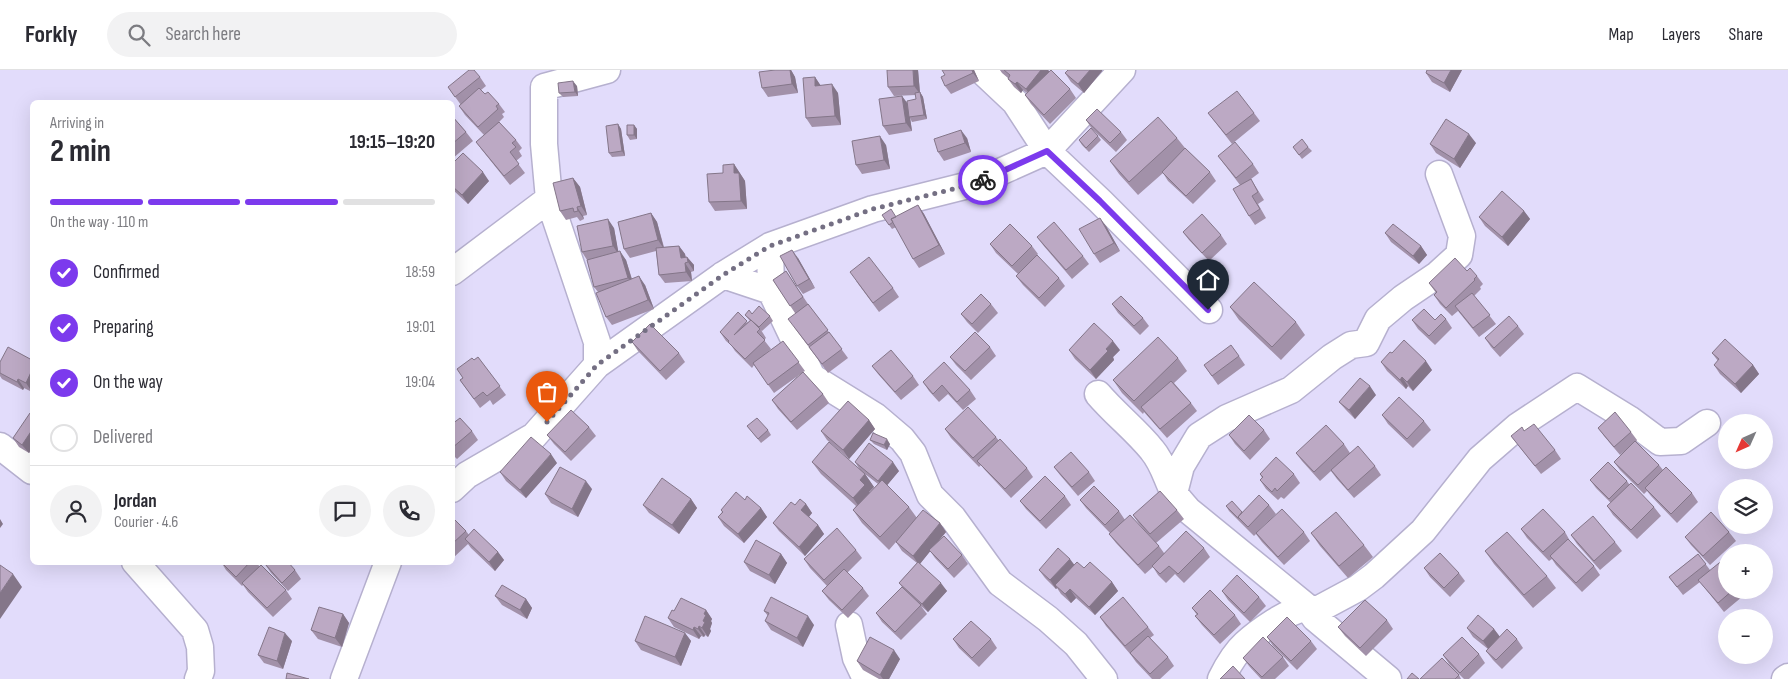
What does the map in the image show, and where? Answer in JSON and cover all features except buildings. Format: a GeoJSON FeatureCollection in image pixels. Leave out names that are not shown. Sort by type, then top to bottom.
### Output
{"type":"FeatureCollection","features":[{"type":"Feature","properties":{"kind":"street"},"geometry":{"type":"LineString","coordinates":[[597,365],[597,342],[550,199],[544,144],[544,87],[607,70]]}},
{"type":"Feature","properties":{"kind":"street"},"geometry":{"type":"LineString","coordinates":[[981,70],[1015,102],[1047,151],[1100,201],[1208,310]]}},
{"type":"Feature","properties":{"kind":"street"},"geometry":{"type":"LineString","coordinates":[[455,486],[467,475],[534,436],[597,365],[723,275],[770,246],[873,209],[973,184],[1047,151],[1122,70]]}},
{"type":"Feature","properties":{"kind":"street"},"geometry":{"type":"LineString","coordinates":[[1174,493],[1181,466],[1200,436],[1227,418],[1291,390],[1332,357],[1351,346],[1366,343],[1378,319],[1403,298],[1437,275],[1459,255],[1462,236],[1439,174]]}},
{"type":"Feature","properties":{"kind":"street"},"geometry":{"type":"LineString","coordinates":[[455,270],[550,199]]}},
{"type":"Feature","properties":{"kind":"street"},"geometry":{"type":"LineString","coordinates":[[770,246],[771,291],[812,377],[875,416],[902,439],[913,453],[930,494],[957,524],[1000,583],[1076,644],[1104,679]]}},
{"type":"Feature","properties":{"kind":"street"},"geometry":{"type":"LineString","coordinates":[[723,275],[771,291]]}},
{"type":"Feature","properties":{"kind":"street"},"geometry":{"type":"LineString","coordinates":[[1221,679],[1226,668],[1245,644],[1287,614],[1307,607],[1317,610],[1358,588],[1374,576],[1423,531],[1480,459],[1518,426],[1577,387],[1629,419],[1660,442],[1681,441],[1707,423]]}},
{"type":"Feature","properties":{"kind":"street"},"geometry":{"type":"LineString","coordinates":[[1098,394],[1152,450],[1162,463],[1174,493],[1188,510],[1307,607],[1315,618],[1388,679]]}},
{"type":"Feature","properties":{"kind":"street"},"geometry":{"type":"LineString","coordinates":[[0,446],[30,469]]}},
{"type":"Feature","properties":{"kind":"street"},"geometry":{"type":"LineString","coordinates":[[138,565],[195,630],[200,647],[201,671],[198,679]]}},
{"type":"Feature","properties":{"kind":"street"},"geometry":{"type":"LineString","coordinates":[[344,679],[387,565]]}},
{"type":"Feature","properties":{"kind":"street"},"geometry":{"type":"LineString","coordinates":[[849,625],[856,658],[866,679]]}},
{"type":"Feature","properties":{"kind":"way so far"},"geometry":{"type":"LineString","coordinates":[[547,422],[586,380],[597,365],[723,275],[770,246],[873,209],[983,180]]}},
{"type":"Feature","properties":{"kind":"route"},"geometry":{"type":"LineString","coordinates":[[983,180],[1047,151],[1100,201],[1208,310]]}}]}
